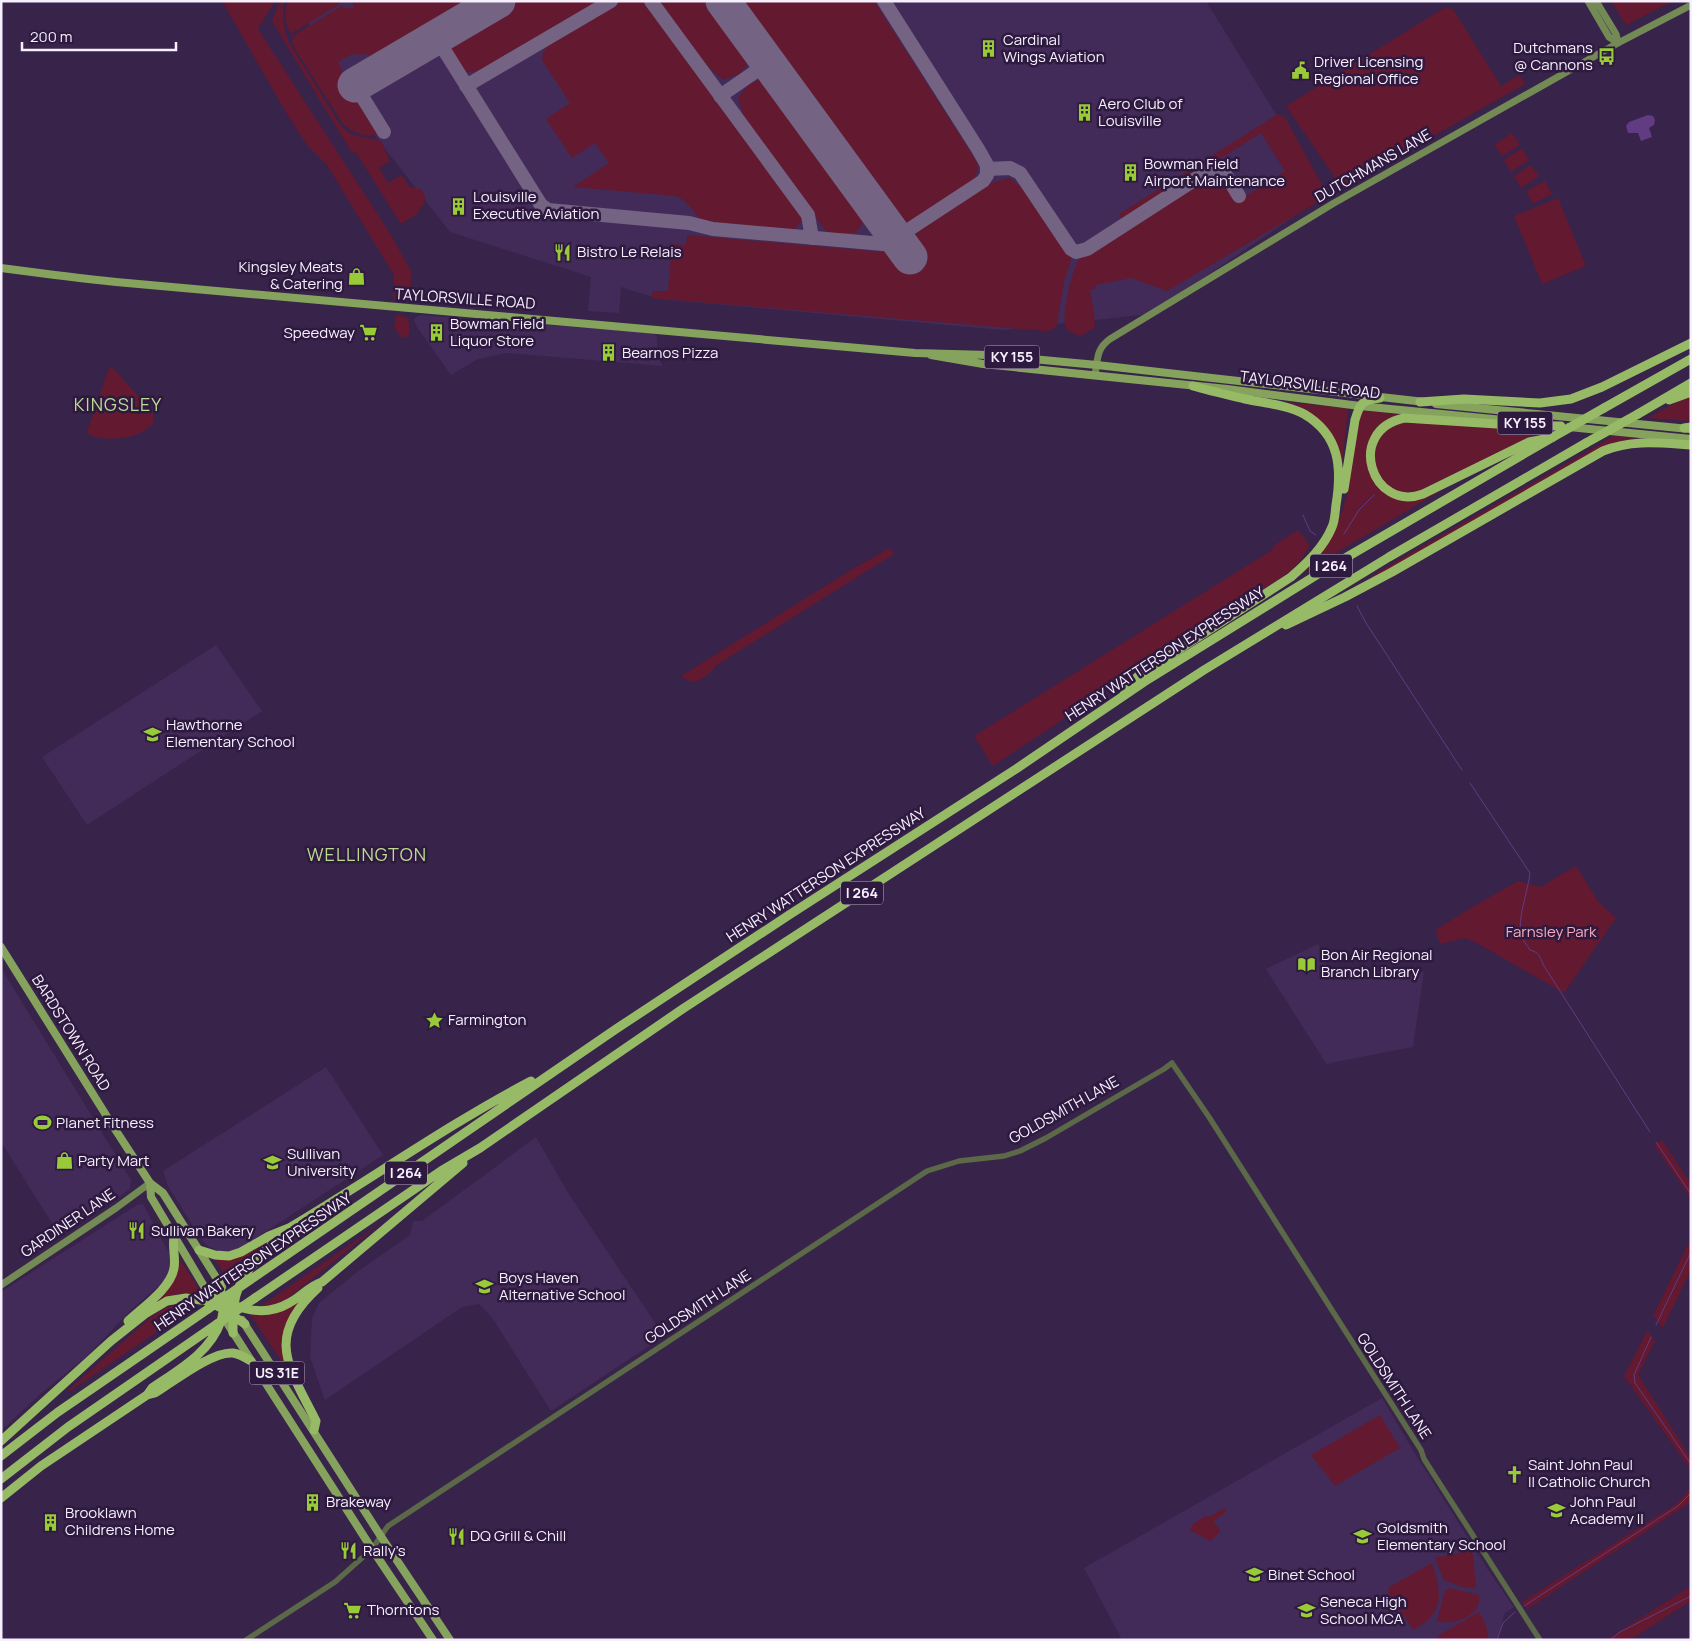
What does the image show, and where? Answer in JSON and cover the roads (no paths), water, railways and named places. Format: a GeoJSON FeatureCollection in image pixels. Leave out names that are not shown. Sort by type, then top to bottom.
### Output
{"type":"FeatureCollection","features":[{"type":"Feature","properties":{"kind":"highway"},"geometry":{"type":"LineString","coordinates":[[1420,402],[1464,399],[1540,403],[1571,399],[1602,387],[1691,343]]}},
{"type":"Feature","properties":{"kind":"highway","name":"HENRY WATTERSON EXPRESSWAY"},"geometry":{"type":"LineString","coordinates":[[1,1479],[218,1311],[250,1280],[562,1065],[774,924],[1016,769],[1114,702],[1323,571],[1691,359]]}},
{"type":"Feature","properties":{"kind":"highway","name":"HENRY WATTERSON EXPRESSWAY"},"geometry":{"type":"LineString","coordinates":[[1,1456],[99,1383],[218,1311],[255,1298],[441,1171],[480,1148],[684,1008],[1247,642],[1389,557],[1691,383]]}},
{"type":"Feature","properties":{"kind":"highway"},"geometry":{"type":"LineString","coordinates":[[1114,702],[1138,676],[1298,571],[1324,542],[1333,525],[1339,488],[1339,464],[1333,444],[1320,426],[1293,409],[1193,386]]}},
{"type":"Feature","properties":{"kind":"highway"},"geometry":{"type":"LineString","coordinates":[[1641,411],[1691,392]]}},
{"type":"Feature","properties":{"kind":"highway"},"geometry":{"type":"LineString","coordinates":[[1334,515],[1343,496],[1355,420],[1360,406],[1366,400],[1380,398]]}},
{"type":"Feature","properties":{"kind":"highway"},"geometry":{"type":"LineString","coordinates":[[1553,437],[1529,442],[1423,494],[1415,496],[1401,496],[1387,490],[1376,479],[1371,463],[1372,447],[1379,431],[1394,421],[1404,418],[1512,426],[1561,426]]}},
{"type":"Feature","properties":{"kind":"highway"},"geometry":{"type":"LineString","coordinates":[[1247,642],[1345,597],[1604,451],[1636,442],[1691,445]]}},
{"type":"Feature","properties":{"kind":"highway"},"geometry":{"type":"LineString","coordinates":[[199,1250],[215,1255],[230,1256],[289,1228],[490,1102],[562,1065]]}},
{"type":"Feature","properties":{"kind":"highway"},"geometry":{"type":"LineString","coordinates":[[218,1311],[234,1306],[249,1311],[264,1311],[279,1308],[289,1303],[314,1285],[322,1282],[480,1148]]}},
{"type":"Feature","properties":{"kind":"highway"},"geometry":{"type":"LineString","coordinates":[[233,1333],[234,1306],[239,1285],[249,1269],[289,1228]]}},
{"type":"Feature","properties":{"kind":"highway"},"geometry":{"type":"LineString","coordinates":[[111,1341],[112,1335],[170,1280],[175,1263],[172,1248],[174,1237]]}},
{"type":"Feature","properties":{"kind":"highway"},"geometry":{"type":"LineString","coordinates":[[147,1395],[152,1388],[198,1356],[218,1328],[219,1282]]}},
{"type":"Feature","properties":{"kind":"highway"},"geometry":{"type":"LineString","coordinates":[[314,1430],[316,1421],[289,1367],[286,1343],[290,1323],[296,1311],[321,1286],[322,1282]]}},
{"type":"Feature","properties":{"kind":"highway"},"geometry":{"type":"LineString","coordinates":[[205,1289],[218,1311]]}},
{"type":"Feature","properties":{"kind":"highway"},"geometry":{"type":"LineString","coordinates":[[1,1441],[111,1341],[146,1314],[167,1301],[186,1298],[199,1299],[218,1311],[234,1316],[245,1324]]}},
{"type":"Feature","properties":{"kind":"highway"},"geometry":{"type":"LineString","coordinates":[[1,1498],[41,1466],[147,1395],[155,1393],[203,1363],[221,1354],[234,1354],[251,1361]]}},
{"type":"Feature","properties":{"kind":"main road"},"geometry":{"type":"LineString","coordinates":[[1588,1],[1608,37],[1618,43]]}},
{"type":"Feature","properties":{"kind":"main road"},"geometry":{"type":"LineString","coordinates":[[1596,1],[1616,34],[1618,43]]}},
{"type":"Feature","properties":{"kind":"main road","name":"DUTCHMANS LANE"},"geometry":{"type":"LineString","coordinates":[[1095,375],[1101,347],[1113,337],[1334,203],[1618,43],[1691,6]]}},
{"type":"Feature","properties":{"kind":"main road","name":"TAYLORSVILLE ROAD"},"geometry":{"type":"LineString","coordinates":[[1,268],[116,282],[333,302],[515,316],[926,354],[998,356],[1097,365],[1267,383],[1380,398],[1688,428]]}},
{"type":"Feature","properties":{"kind":"main road","name":"TAYLORSVILLE ROAD"},"geometry":{"type":"LineString","coordinates":[[926,354],[982,364],[1227,388],[1360,406],[1691,439]]}},
{"type":"Feature","properties":{"kind":"main road"},"geometry":{"type":"LineString","coordinates":[[1227,388],[1261,387],[1267,383]]}},
{"type":"Feature","properties":{"kind":"main road","name":"BARDSTOWN ROAD"},"geometry":{"type":"LineString","coordinates":[[1,947],[110,1123],[150,1183],[163,1193],[380,1535],[450,1640]]}},
{"type":"Feature","properties":{"kind":"main road","name":"BARDSTOWN ROAD"},"geometry":{"type":"LineString","coordinates":[[150,1183],[151,1197],[205,1289]]}},
{"type":"Feature","properties":{"kind":"main road","name":"GARDINER LANE"},"geometry":{"type":"LineString","coordinates":[[1,1286],[150,1183]]}},
{"type":"Feature","properties":{"kind":"main road","name":"US 31E"},"geometry":{"type":"LineString","coordinates":[[218,1311],[433,1640]]}},
{"type":"Feature","properties":{"kind":"street","name":"GOLDSMITH LANE"},"geometry":{"type":"LineString","coordinates":[[246,1640],[335,1582],[372,1549],[388,1526],[927,1171],[960,1160],[1004,1156],[1020,1151],[1046,1138],[1172,1062],[1209,1117],[1420,1450],[1424,1460],[1540,1640]]}},
{"type":"Feature","properties":{"kind":"waterway"},"geometry":{"type":"LineString","coordinates":[[1344,534],[1359,510],[1374,495]]}},
{"type":"Feature","properties":{"kind":"waterway"},"geometry":{"type":"LineString","coordinates":[[1303,515],[1310,531],[1316,535]]}},
{"type":"Feature","properties":{"kind":"waterway"},"geometry":{"type":"LineString","coordinates":[[1357,606],[1366,623],[1462,770]]}},
{"type":"Feature","properties":{"kind":"waterway"},"geometry":{"type":"LineString","coordinates":[[1470,783],[1530,873],[1520,922],[1522,938],[1530,950],[1539,955],[1544,966],[1650,1132]]}},
{"type":"Feature","properties":{"kind":"waterway"},"geometry":{"type":"LineString","coordinates":[[1656,1142],[1691,1194]]}},
{"type":"Feature","properties":{"kind":"waterway"},"geometry":{"type":"LineString","coordinates":[[1656,1325],[1691,1252]]}},
{"type":"Feature","properties":{"kind":"waterway"},"geometry":{"type":"LineString","coordinates":[[1651,1337],[1634,1375],[1635,1383],[1691,1464]]}},
{"type":"Feature","properties":{"kind":"waterway"},"geometry":{"type":"LineString","coordinates":[[1524,1606],[1678,1506],[1691,1493]]}},
{"type":"Feature","properties":{"kind":"waterway"},"geometry":{"type":"LineString","coordinates":[[1610,1640],[1620,1632],[1691,1596]]}},
{"type":"Feature","properties":{"kind":"waterway"},"geometry":{"type":"LineString","coordinates":[[1497,1640],[1503,1623],[1515,1612]]}},
{"type":"Feature","properties":{"kind":"place","name":"Cardinal Wings Aviation"},"geometry":{"type":"Point","coordinates":[989,49]}},
{"type":"Feature","properties":{"kind":"place","name":"Dutchmans @ Cannons"},"geometry":{"type":"Point","coordinates":[1607,57]}},
{"type":"Feature","properties":{"kind":"place","name":"Driver Licensing Regional Office"},"geometry":{"type":"Point","coordinates":[1300,71]}},
{"type":"Feature","properties":{"kind":"place","name":"Aero Club of Louisville"},"geometry":{"type":"Point","coordinates":[1084,113]}},
{"type":"Feature","properties":{"kind":"place","name":"Bowman Field Airport Maintenance"},"geometry":{"type":"Point","coordinates":[1130,173]}},
{"type":"Feature","properties":{"kind":"place","name":"Louisville Executive Aviation"},"geometry":{"type":"Point","coordinates":[459,206]}},
{"type":"Feature","properties":{"kind":"place","name":"Bistro Le Relais"},"geometry":{"type":"Point","coordinates":[563,252]}},
{"type":"Feature","properties":{"kind":"place","name":"Kingsley Meats & Catering"},"geometry":{"type":"Point","coordinates":[357,276]}},
{"type":"Feature","properties":{"kind":"place","name":"Speedway"},"geometry":{"type":"Point","coordinates":[369,333]}},
{"type":"Feature","properties":{"kind":"place","name":"Bowman Field Liquor Store"},"geometry":{"type":"Point","coordinates":[436,333]}},
{"type":"Feature","properties":{"kind":"place","name":"Bearnos Pizza"},"geometry":{"type":"Point","coordinates":[608,353]}},
{"type":"Feature","properties":{"kind":"place","name":"Hawthorne Elementary School"},"geometry":{"type":"Point","coordinates":[152,734]}},
{"type":"Feature","properties":{"kind":"place","name":"Bon Air Regional Branch Library"},"geometry":{"type":"Point","coordinates":[1307,964]}},
{"type":"Feature","properties":{"kind":"place","name":"Farmington"},"geometry":{"type":"Point","coordinates":[434,1020]}},
{"type":"Feature","properties":{"kind":"place","name":"Planet Fitness"},"geometry":{"type":"Point","coordinates":[42,1123]}},
{"type":"Feature","properties":{"kind":"place","name":"Party Mart"},"geometry":{"type":"Point","coordinates":[64,1161]}},
{"type":"Feature","properties":{"kind":"place","name":"Sullivan University"},"geometry":{"type":"Point","coordinates":[273,1163]}},
{"type":"Feature","properties":{"kind":"place","name":"Sullivan Bakery"},"geometry":{"type":"Point","coordinates":[137,1231]}},
{"type":"Feature","properties":{"kind":"place","name":"Boys Haven Alternative School"},"geometry":{"type":"Point","coordinates":[485,1287]}},
{"type":"Feature","properties":{"kind":"place","name":"Saint John Paul II Catholic Church"},"geometry":{"type":"Point","coordinates":[1514,1474]}},
{"type":"Feature","properties":{"kind":"place","name":"Brakeway"},"geometry":{"type":"Point","coordinates":[312,1502]}},
{"type":"Feature","properties":{"kind":"place","name":"John Paul Academy II"},"geometry":{"type":"Point","coordinates":[1556,1511]}},
{"type":"Feature","properties":{"kind":"place","name":"Brooklawn Childrens Home"},"geometry":{"type":"Point","coordinates":[51,1522]}},
{"type":"Feature","properties":{"kind":"place","name":"DQ Grill & Chill"},"geometry":{"type":"Point","coordinates":[456,1536]}},
{"type":"Feature","properties":{"kind":"place","name":"Goldsmith Elementary School"},"geometry":{"type":"Point","coordinates":[1363,1537]}},
{"type":"Feature","properties":{"kind":"place","name":"Rally's"},"geometry":{"type":"Point","coordinates":[349,1551]}},
{"type":"Feature","properties":{"kind":"place","name":"Binet School"},"geometry":{"type":"Point","coordinates":[1254,1575]}},
{"type":"Feature","properties":{"kind":"place","name":"Thorntons"},"geometry":{"type":"Point","coordinates":[353,1610]}},
{"type":"Feature","properties":{"kind":"place","name":"Seneca High School MCA"},"geometry":{"type":"Point","coordinates":[1306,1611]}},
{"type":"Feature","properties":{"kind":"district","name":"KINGSLEY"},"geometry":{"type":"Point","coordinates":[118,405]}},
{"type":"Feature","properties":{"kind":"district","name":"WELLINGTON"},"geometry":{"type":"Point","coordinates":[367,855]}},
{"type":"Feature","properties":{"kind":"park label","name":"Farnsley Park"},"geometry":{"type":"Point","coordinates":[1551,932]}}]}
